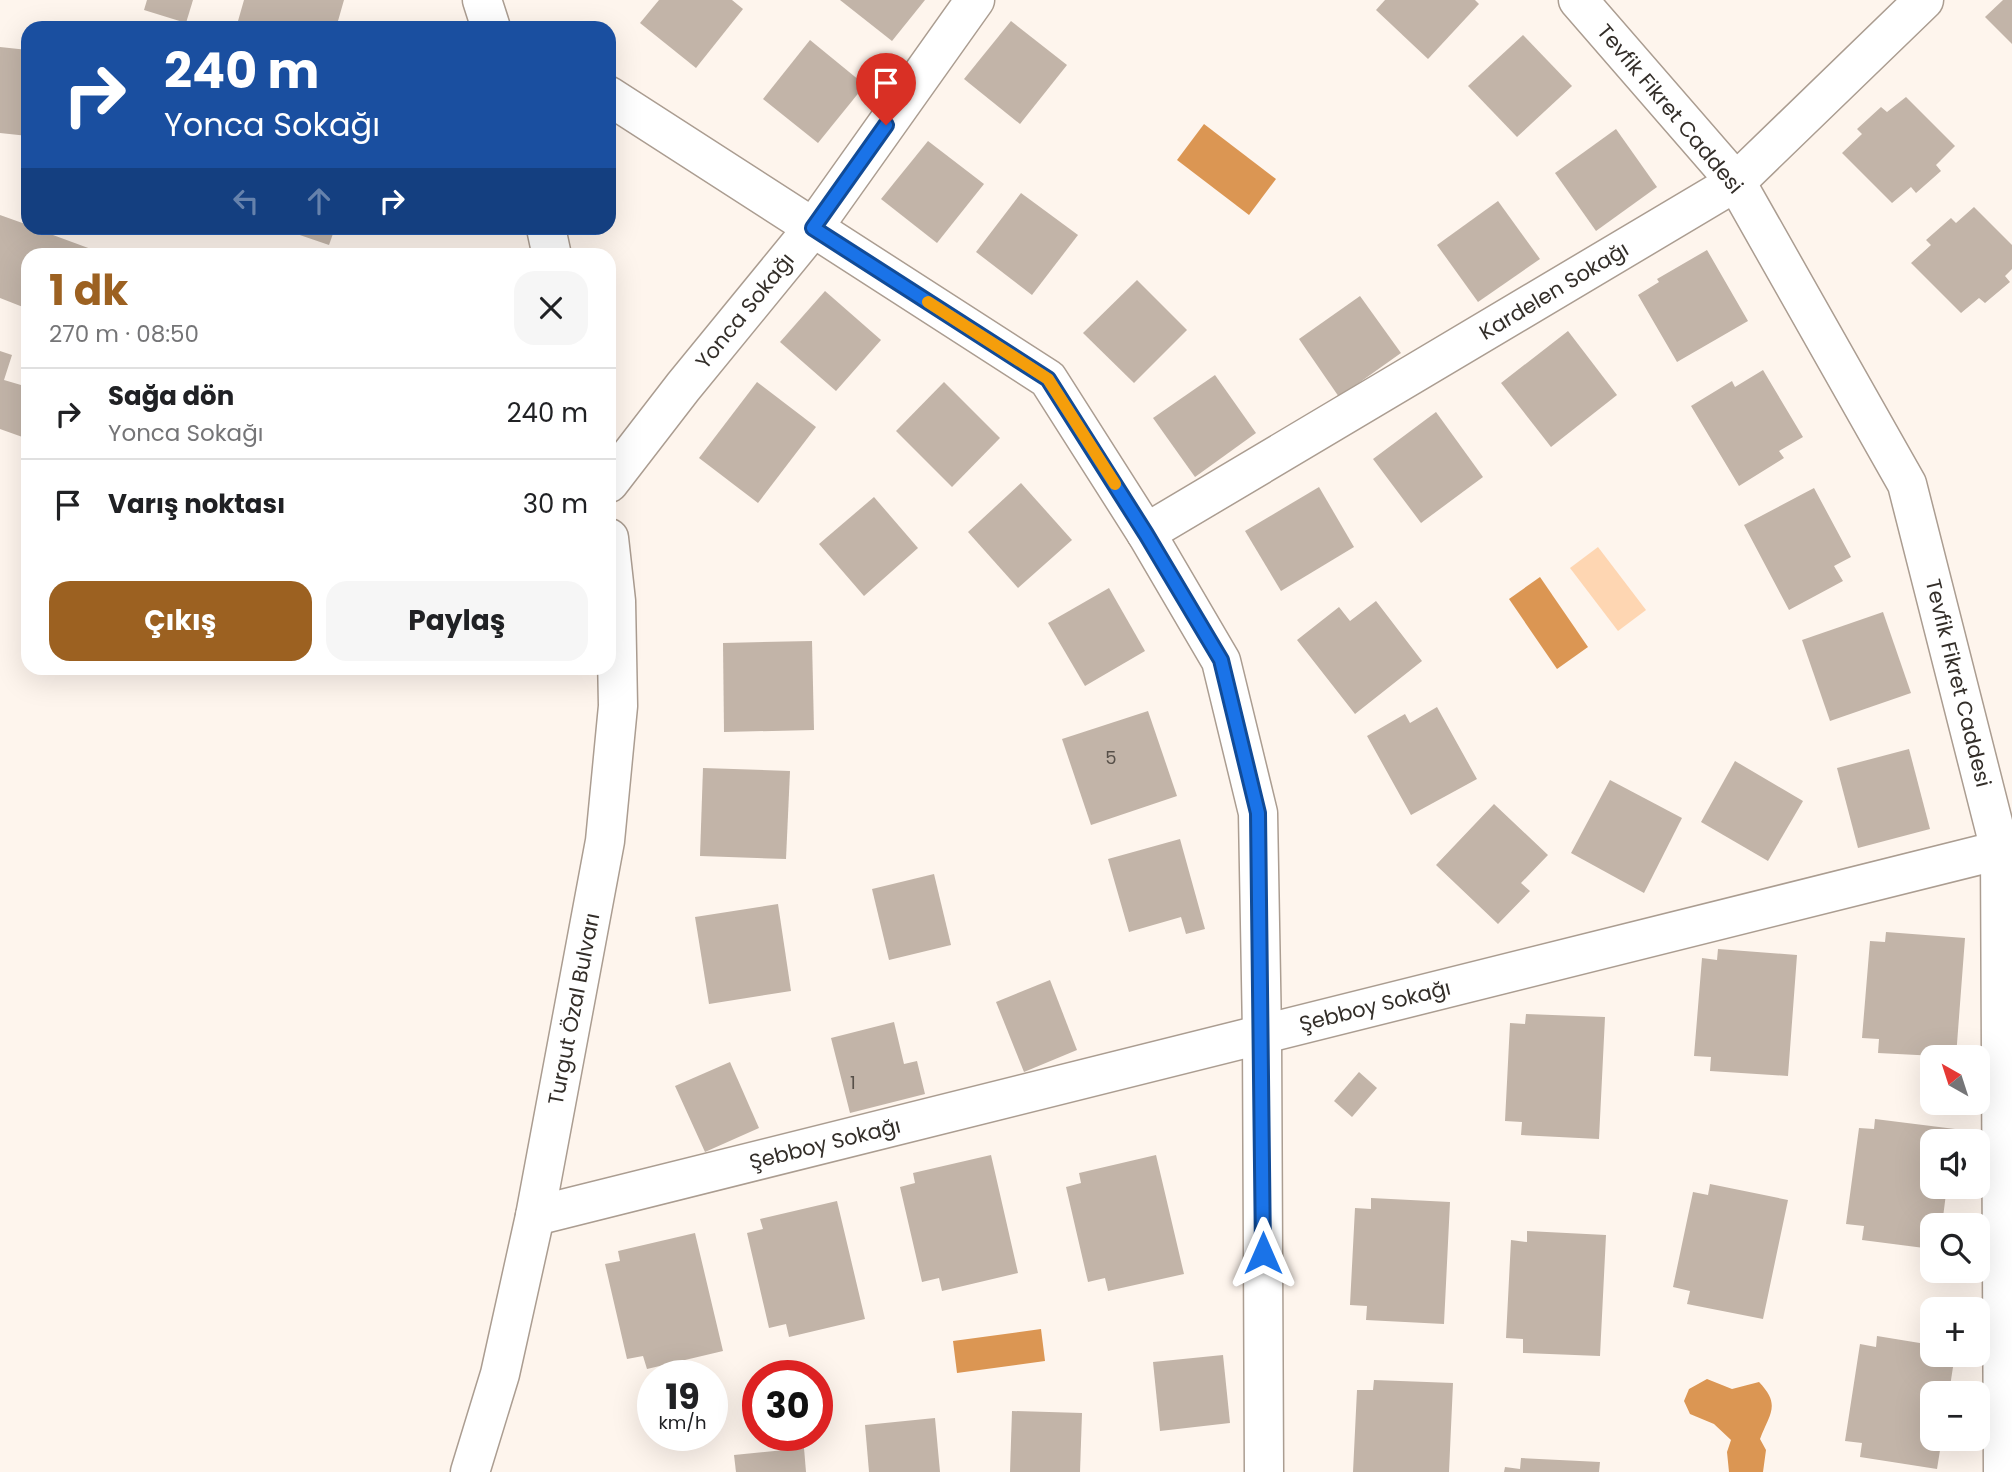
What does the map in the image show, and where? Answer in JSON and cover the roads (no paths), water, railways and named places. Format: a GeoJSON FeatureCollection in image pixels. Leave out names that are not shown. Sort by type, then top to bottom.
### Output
{"type":"FeatureCollection","features":[{"type":"Feature","properties":{"kind":"street","name":"Yonca Sokağı"},"geometry":{"type":"LineString","coordinates":[[616,474],[813,228],[975,0]]}},
{"type":"Feature","properties":{"kind":"street","name":"Tevfik Fikret Caddesi"},"geometry":{"type":"LineString","coordinates":[[1578,0],[1736,182],[1907,484],[2006,848],[2003,1472]]}},
{"type":"Feature","properties":{"kind":"street","name":"Kardelen Sokağı"},"geometry":{"type":"LineString","coordinates":[[1146,534],[1736,182],[1924,0]]}},
{"type":"Feature","properties":{"kind":"street"},"geometry":{"type":"LineString","coordinates":[[616,101],[1048,379],[1146,534],[1221,660],[1258,813],[1265,1472]]}},
{"type":"Feature","properties":{"kind":"street","name":"Turgut Özal Bulvarı"},"geometry":{"type":"LineString","coordinates":[[470,1472],[500,1374],[535,1216],[605,841],[618,706],[616,601]]}},
{"type":"Feature","properties":{"kind":"street","name":"Şebboy Sokağı"},"geometry":{"type":"LineString","coordinates":[[535,1216],[2006,848]]}}]}
